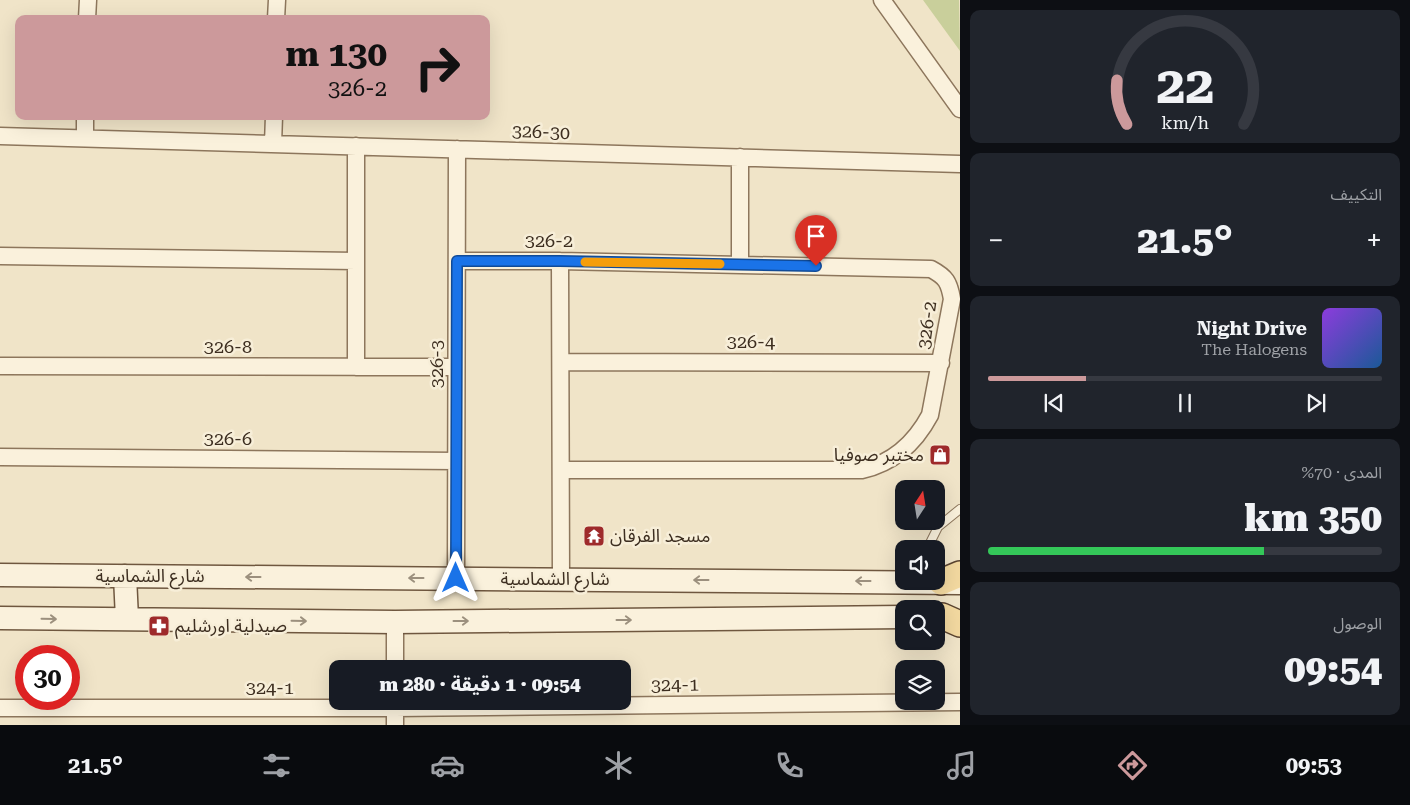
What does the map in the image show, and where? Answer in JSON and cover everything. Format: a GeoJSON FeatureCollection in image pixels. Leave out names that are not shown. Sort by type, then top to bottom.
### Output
{"type":"FeatureCollection","features":[{"type":"Feature","properties":{"kind":"street"},"geometry":{"type":"LineString","coordinates":[[87,15],[88,0]]}},
{"type":"Feature","properties":{"kind":"street"},"geometry":{"type":"LineString","coordinates":[[276,15],[277,0]]}},
{"type":"Feature","properties":{"kind":"street"},"geometry":{"type":"LineString","coordinates":[[882,0],[960,109]]}},
{"type":"Feature","properties":{"kind":"street"},"geometry":{"type":"LineString","coordinates":[[84,138],[85,120]]}},
{"type":"Feature","properties":{"kind":"street"},"geometry":{"type":"LineString","coordinates":[[273,144],[274,120]]}},
{"type":"Feature","properties":{"kind":"street","name":"326-30"},"geometry":{"type":"LineString","coordinates":[[0,136],[960,164]]}},
{"type":"Feature","properties":{"kind":"street"},"geometry":{"type":"LineString","coordinates":[[356,146],[356,367]]}},
{"type":"Feature","properties":{"kind":"street","name":"326-3"},"geometry":{"type":"LineString","coordinates":[[456,578],[458,149]]}},
{"type":"Feature","properties":{"kind":"street"},"geometry":{"type":"LineString","coordinates":[[740,158],[740,265]]}},
{"type":"Feature","properties":{"kind":"street"},"geometry":{"type":"LineString","coordinates":[[0,256],[356,261]]}},
{"type":"Feature","properties":{"kind":"street","name":"326-2"},"geometry":{"type":"LineString","coordinates":[[457,261],[560,261],[931,269],[940,274],[950,284],[952,299],[930,415],[924,428],[915,438],[893,458],[878,466],[862,470],[561,470]]}},
{"type":"Feature","properties":{"kind":"street"},"geometry":{"type":"LineString","coordinates":[[560,261],[561,579]]}},
{"type":"Feature","properties":{"kind":"street","name":"326-4"},"geometry":{"type":"LineString","coordinates":[[561,362],[941,363]]}},
{"type":"Feature","properties":{"kind":"street","name":"326-8"},"geometry":{"type":"LineString","coordinates":[[0,366],[456,367]]}},
{"type":"Feature","properties":{"kind":"street","name":"326-6"},"geometry":{"type":"LineString","coordinates":[[0,458],[456,461]]}},
{"type":"Feature","properties":{"kind":"street","name":"شارع الشماسية"},"geometry":{"type":"LineString","coordinates":[[0,575],[895,581]]}},
{"type":"Feature","properties":{"kind":"street"},"geometry":{"type":"LineString","coordinates":[[125,576],[127,619]]}},
{"type":"Feature","properties":{"kind":"street"},"geometry":{"type":"LineString","coordinates":[[0,618],[395,622],[895,617]]}},
{"type":"Feature","properties":{"kind":"street"},"geometry":{"type":"LineString","coordinates":[[395,622],[395,660]]}},
{"type":"Feature","properties":{"kind":"street","name":"324-1"},"geometry":{"type":"LineString","coordinates":[[631,703],[960,702]]}},
{"type":"Feature","properties":{"kind":"street","name":"324-1"},"geometry":{"type":"LineString","coordinates":[[0,708],[329,705]]}},
{"type":"Feature","properties":{"kind":"street"},"geometry":{"type":"LineString","coordinates":[[395,710],[395,725]]}},
{"type":"Feature","properties":{"kind":"lane"},"geometry":{"type":"LineString","coordinates":[[932,540],[938,527],[960,509]]}},
{"type":"Feature","properties":{"kind":"green space"},"geometry":{"type":"Polygon","coordinates":[[[923,0],[959,0],[960,51],[923,0]]]}},
{"type":"Feature","properties":{"kind":"slow traffic"},"geometry":{"type":"LineString","coordinates":[[585,262],[720,264]]}},
{"type":"Feature","properties":{"kind":"place","name":"مختبر صوفيا"},"geometry":{"type":"Point","coordinates":[940,455]}},
{"type":"Feature","properties":{"kind":"place","name":"مسجد الفرقان"},"geometry":{"type":"Point","coordinates":[594,536]}},
{"type":"Feature","properties":{"kind":"place","name":"صيدلية اورشليم"},"geometry":{"type":"Point","coordinates":[159,626]}},
{"type":"Feature","properties":{"kind":"route"},"geometry":{"type":"LineString","coordinates":[[456,578],[457,261],[816,266]]}}]}
